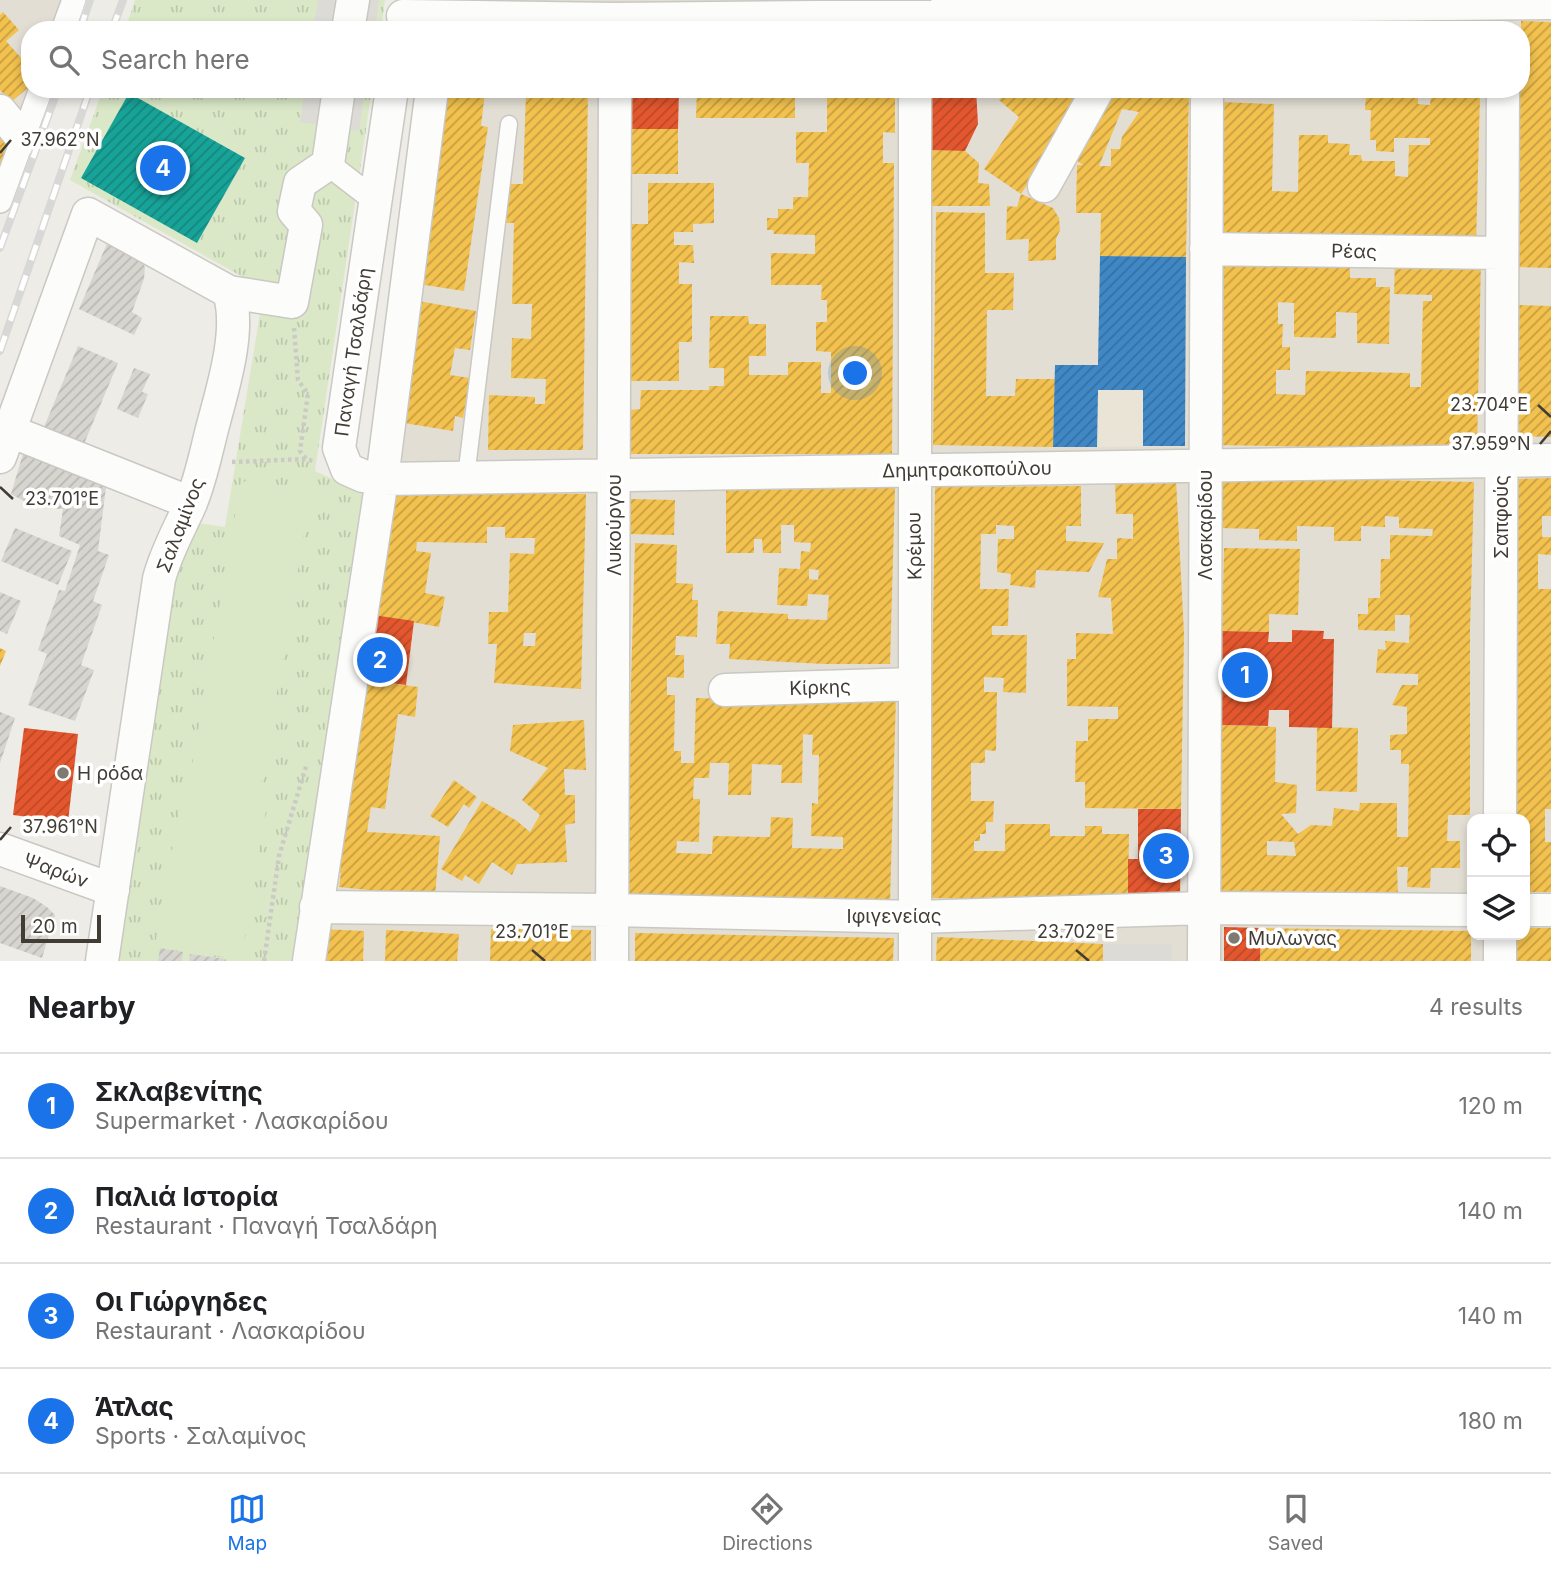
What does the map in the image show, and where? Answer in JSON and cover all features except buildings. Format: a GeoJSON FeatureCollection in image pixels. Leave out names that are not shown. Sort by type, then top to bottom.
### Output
{"type":"FeatureCollection","features":[{"type":"Feature","properties":{"kind":"street"},"geometry":{"type":"LineString","coordinates":[[66,21],[74,0]]}},
{"type":"Feature","properties":{"kind":"street"},"geometry":{"type":"LineString","coordinates":[[350,21],[353,0]]}},
{"type":"Feature","properties":{"kind":"street"},"geometry":{"type":"LineString","coordinates":[[506,21],[615,16],[915,15],[1139,18],[1207,12],[1503,11],[1551,3]]}},
{"type":"Feature","properties":{"kind":"street"},"geometry":{"type":"LineString","coordinates":[[403,15],[428,21]]}},
{"type":"Feature","properties":{"kind":"street"},"geometry":{"type":"LineString","coordinates":[[0,201],[38,98]]}},
{"type":"Feature","properties":{"kind":"street"},"geometry":{"type":"LineString","coordinates":[[191,503],[5,444],[88,214],[229,292],[292,302],[306,225],[294,211],[300,183],[328,164],[338,98]]}},
{"type":"Feature","properties":{"kind":"street","name":"Παναγή Τσαλδάρη"},"geometry":{"type":"LineString","coordinates":[[347,469],[339,448],[391,98]]}},
{"type":"Feature","properties":{"kind":"street"},"geometry":{"type":"LineString","coordinates":[[309,961],[382,479],[431,98]]}},
{"type":"Feature","properties":{"kind":"street","name":"Λυκούργου"},"geometry":{"type":"LineString","coordinates":[[612,961],[615,98]]}},
{"type":"Feature","properties":{"kind":"street","name":"Κρέμου"},"geometry":{"type":"LineString","coordinates":[[915,98],[915,961]]}},
{"type":"Feature","properties":{"kind":"street"},"geometry":{"type":"LineString","coordinates":[[1044,186],[1093,98]]}},
{"type":"Feature","properties":{"kind":"street","name":"Λασκαρίδου"},"geometry":{"type":"LineString","coordinates":[[1204,961],[1207,98]]}},
{"type":"Feature","properties":{"kind":"street","name":"Σαπφούς"},"geometry":{"type":"LineString","coordinates":[[1500,814],[1503,98]]}},
{"type":"Feature","properties":{"kind":"street"},"geometry":{"type":"LineString","coordinates":[[0,111],[23,139]]}},
{"type":"Feature","properties":{"kind":"street"},"geometry":{"type":"LineString","coordinates":[[328,164],[376,201]]}},
{"type":"Feature","properties":{"kind":"street","name":"Ρέας"},"geometry":{"type":"LineString","coordinates":[[1206,249],[1502,253]]}},
{"type":"Feature","properties":{"kind":"street","name":"Σαλαμίνος"},"geometry":{"type":"LineString","coordinates":[[102,961],[159,579],[172,541],[191,503],[224,382],[232,335],[233,305],[229,292]]}},
{"type":"Feature","properties":{"kind":"street","name":"Δημητρακοπούλου"},"geometry":{"type":"LineString","coordinates":[[382,479],[1551,460]]}},
{"type":"Feature","properties":{"kind":"street"},"geometry":{"type":"LineString","coordinates":[[347,469],[363,476],[382,479]]}},
{"type":"Feature","properties":{"kind":"street","name":"Κίρκης"},"geometry":{"type":"LineString","coordinates":[[725,690],[915,684]]}},
{"type":"Feature","properties":{"kind":"street","name":"Ψαρών"},"geometry":{"type":"LineString","coordinates":[[0,849],[113,890]]}},
{"type":"Feature","properties":{"kind":"street","name":"Ιφιγενείας"},"geometry":{"type":"LineString","coordinates":[[316,907],[611,910],[916,918],[1204,908],[1467,910]]}},
{"type":"Feature","properties":{"kind":"street"},"geometry":{"type":"LineString","coordinates":[[1530,910],[1551,910]]}},
{"type":"Feature","properties":{"kind":"street"},"geometry":{"type":"LineString","coordinates":[[1500,940],[1500,961]]}},
{"type":"Feature","properties":{"kind":"lane"},"geometry":{"type":"LineString","coordinates":[[466,477],[509,124]]}},
{"type":"Feature","properties":{"kind":"path"},"geometry":{"type":"LineString","coordinates":[[292,302],[298,380],[308,394],[300,451],[306,459]]}},
{"type":"Feature","properties":{"kind":"path"},"geometry":{"type":"LineString","coordinates":[[203,464],[306,459],[347,469]]}},
{"type":"Feature","properties":{"kind":"shaded area"},"geometry":{"type":"Polygon","coordinates":[[[0,0],[76,0],[68,21],[21,21],[21,98],[41,98],[0,213],[0,0]]]}},
{"type":"Feature","properties":{"kind":"shaded area"},"geometry":{"type":"Polygon","coordinates":[[[318,0],[379,0],[376,21],[314,21],[318,0]]]}},
{"type":"Feature","properties":{"kind":"shaded area"},"geometry":{"type":"Polygon","coordinates":[[[455,0],[1551,0],[1551,454],[390,464],[442,98],[1530,98],[1530,21],[452,21],[455,0]]]}},
{"type":"Feature","properties":{"kind":"shaded area"},"geometry":{"type":"Polygon","coordinates":[[[304,98],[364,98],[359,131],[300,122],[304,98]]]}},
{"type":"Feature","properties":{"kind":"shaded area"},"geometry":{"type":"Polygon","coordinates":[[[1098,365],[1184,366],[1185,446],[1097,447],[1098,365]]]}},
{"type":"Feature","properties":{"kind":"shaded area"},"geometry":{"type":"Polygon","coordinates":[[[1551,469],[1551,961],[307,961],[377,485],[1551,469]]]}},
{"type":"Feature","properties":{"kind":"shaded area"},"geometry":{"type":"Polygon","coordinates":[[[1103,944],[1172,944],[1172,961],[1103,961],[1103,944]]]}},
{"type":"Feature","properties":{"kind":"green space"},"geometry":{"type":"Polygon","coordinates":[[[135,0],[385,0],[382,21],[128,21],[135,0]]]}},
{"type":"Feature","properties":{"kind":"green space"},"geometry":{"type":"Polygon","coordinates":[[[100,98],[371,98],[315,471],[372,497],[305,961],[118,961],[172,583],[197,523],[225,527],[264,289],[70,180],[100,98]]]}},
{"type":"Feature","properties":{"kind":"green space"},"geometry":{"type":"Polygon","coordinates":[[[241,481],[311,493],[258,802],[267,804],[241,960],[155,945],[179,811],[184,812],[241,481]]]}},
{"type":"Feature","properties":{"kind":"railway"},"geometry":{"type":"LineString","coordinates":[[83,21],[90,0]]}},
{"type":"Feature","properties":{"kind":"railway"},"geometry":{"type":"LineString","coordinates":[[115,21],[123,0]]}},
{"type":"Feature","properties":{"kind":"railway"},"geometry":{"type":"LineString","coordinates":[[0,248],[55,98]]}},
{"type":"Feature","properties":{"kind":"railway"},"geometry":{"type":"LineString","coordinates":[[0,351],[87,98]]}},
{"type":"Feature","properties":{"kind":"place","name":"Άτλας"},"geometry":{"type":"Point","coordinates":[163,168]}},
{"type":"Feature","properties":{"kind":"place","name":"Παλιά Ιστορία"},"geometry":{"type":"Point","coordinates":[380,660]}},
{"type":"Feature","properties":{"kind":"place","name":"Σκλαβενίτης"},"geometry":{"type":"Point","coordinates":[1245,675]}},
{"type":"Feature","properties":{"kind":"place","name":"Η ρόδα"},"geometry":{"type":"Point","coordinates":[63,773]}},
{"type":"Feature","properties":{"kind":"place","name":"Οι Γιώργηδες"},"geometry":{"type":"Point","coordinates":[1166,856]}},
{"type":"Feature","properties":{"kind":"place","name":"Μυλωνας"},"geometry":{"type":"Point","coordinates":[1234,938]}}]}
